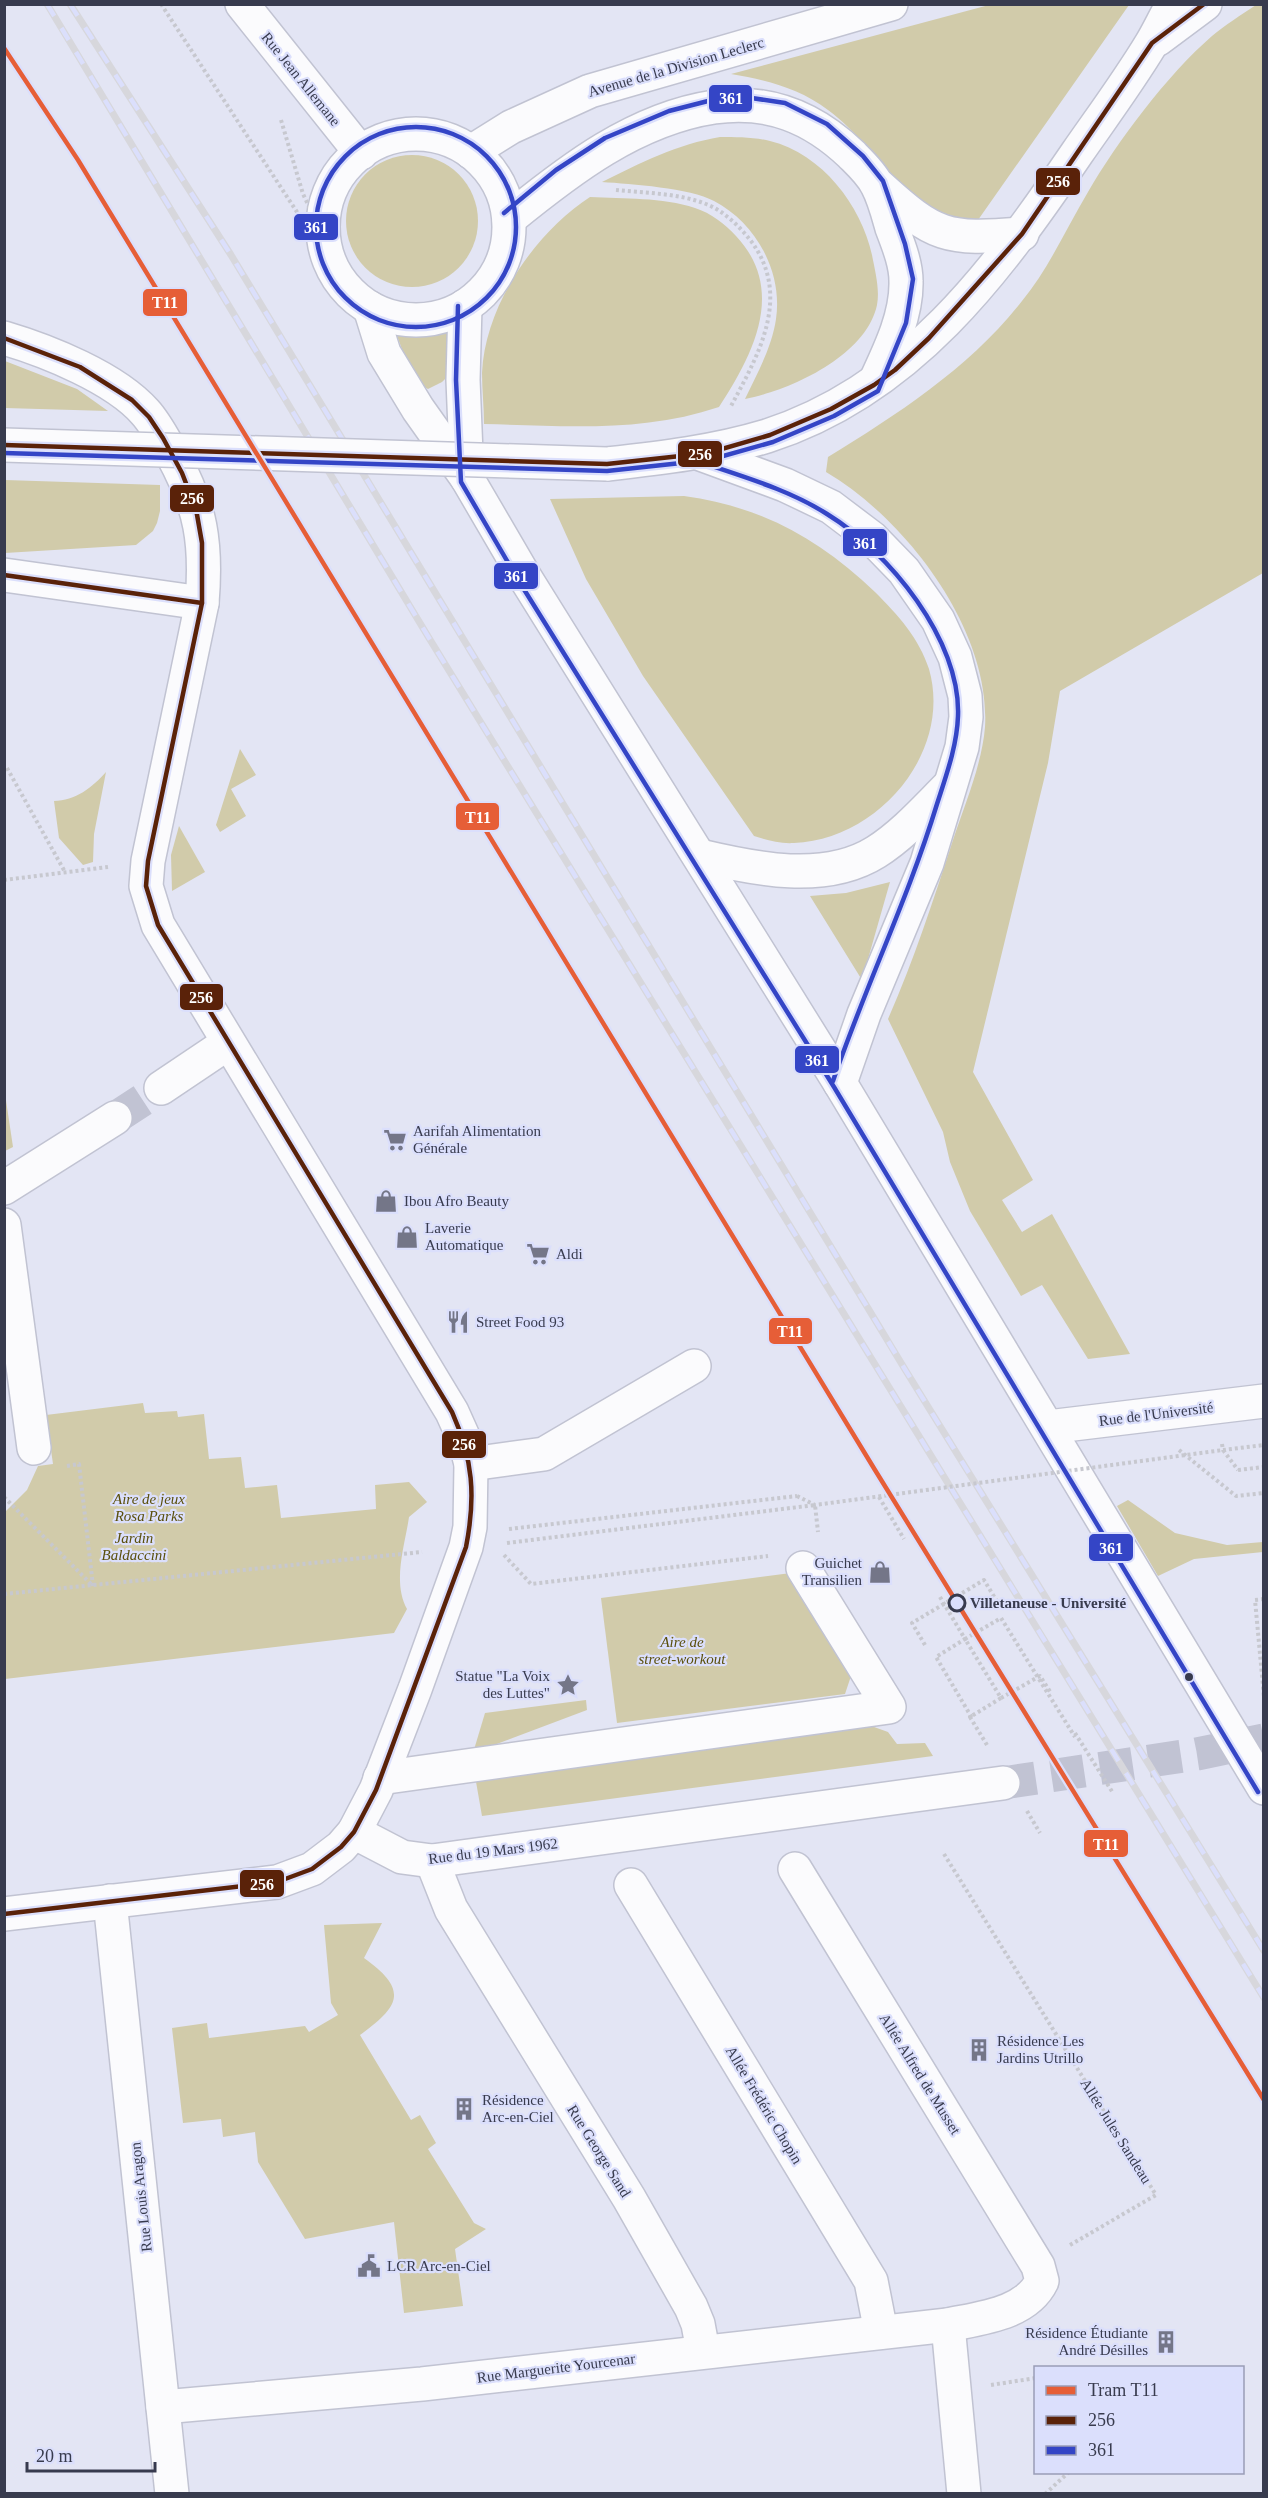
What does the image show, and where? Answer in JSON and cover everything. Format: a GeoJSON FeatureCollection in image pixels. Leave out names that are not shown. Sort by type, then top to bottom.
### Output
{"type":"FeatureCollection","features":[{"type":"Feature","properties":{"kind":"street","name":"Rue Jean Allemane"},"geometry":{"type":"LineString","coordinates":[[242,4],[361,153]]}},
{"type":"Feature","properties":{"kind":"street","name":"Avenue de la Division Leclerc"},"geometry":{"type":"LineString","coordinates":[[471,152],[511,127],[590,91],[891,4]]}},
{"type":"Feature","properties":{"kind":"street"},"geometry":{"type":"LineString","coordinates":[[4,445],[607,464],[703,453],[770,435],[831,409],[874,385],[895,370],[929,338],[1022,234],[1152,43],[1173,4]]}},
{"type":"Feature","properties":{"kind":"street"},"geometry":{"type":"LineString","coordinates":[[1152,43],[1205,4]]}},
{"type":"Feature","properties":{"kind":"street"},"geometry":{"type":"LineString","coordinates":[[509,219],[561,176],[609,144],[672,118],[713,107],[746,104],[783,110],[824,130],[858,161],[877,185],[914,218],[941,232],[961,237],[1022,234]]}},
{"type":"Feature","properties":{"kind":"street"},"geometry":{"type":"LineString","coordinates":[[423,134],[448,140],[471,152],[481,160],[497,181],[507,205],[509,219],[507,244],[500,268],[485,290],[465,306],[442,316],[418,320],[393,317],[370,308],[347,289],[328,252],[324,215],[334,183],[346,166],[361,153],[390,138],[423,134]]}},
{"type":"Feature","properties":{"kind":"street"},"geometry":{"type":"LineString","coordinates":[[874,385],[899,321],[906,280],[877,185]]}},
{"type":"Feature","properties":{"kind":"street"},"geometry":{"type":"LineString","coordinates":[[465,306],[463,380],[467,478]]}},
{"type":"Feature","properties":{"kind":"street"},"geometry":{"type":"LineString","coordinates":[[370,308],[384,352],[418,409],[467,478],[525,579],[840,1083],[1263,1788]]}},
{"type":"Feature","properties":{"kind":"street"},"geometry":{"type":"LineString","coordinates":[[4,338],[57,357],[88,373],[117,389],[146,412],[174,457],[198,510],[205,562],[202,603],[148,861],[146,886],[158,925],[452,1412],[465,1441],[471,1464],[471,1511],[465,1547],[380,1778],[354,1832],[341,1847],[312,1869],[277,1882],[4,1914]]}},
{"type":"Feature","properties":{"kind":"street"},"geometry":{"type":"LineString","coordinates":[[703,453],[785,485],[831,507],[872,538],[904,570],[938,620],[955,657],[965,696],[965,733],[927,863],[868,1006],[840,1083]]}},
{"type":"Feature","properties":{"kind":"street"},"geometry":{"type":"LineString","coordinates":[[4,575],[202,603]]}},
{"type":"Feature","properties":{"kind":"street"},"geometry":{"type":"LineString","coordinates":[[700,856],[764,869],[818,869],[856,863],[878,851],[948,787]]}},
{"type":"Feature","properties":{"kind":"street"},"geometry":{"type":"LineString","coordinates":[[161,1088],[228,1043]]}},
{"type":"Feature","properties":{"kind":"street"},"geometry":{"type":"LineString","coordinates":[[4,1188],[115,1118]]}},
{"type":"Feature","properties":{"kind":"street"},"geometry":{"type":"LineString","coordinates":[[4,1225],[34,1448]]}},
{"type":"Feature","properties":{"kind":"street"},"geometry":{"type":"LineString","coordinates":[[471,1464],[544,1454],[694,1366]]}},
{"type":"Feature","properties":{"kind":"street","name":"Rue de l'Université"},"geometry":{"type":"LineString","coordinates":[[1048,1427],[1263,1401]]}},
{"type":"Feature","properties":{"kind":"street"},"geometry":{"type":"LineString","coordinates":[[380,1778],[889,1707],[790,1561]]}},
{"type":"Feature","properties":{"kind":"street","name":"Rue du 19 Mars 1962"},"geometry":{"type":"LineString","coordinates":[[354,1832],[402,1857],[432,1861],[1003,1783]]}},
{"type":"Feature","properties":{"kind":"street","name":"Rue George Sand"},"geometry":{"type":"LineString","coordinates":[[432,1861],[451,1909],[629,2198],[680,2288],[698,2324],[703,2351]]}},
{"type":"Feature","properties":{"kind":"street","name":"Allée Alfred de Musset"},"geometry":{"type":"LineString","coordinates":[[795,1869],[1037,2267]]}},
{"type":"Feature","properties":{"kind":"street","name":"Allée Frédéric Chopin"},"geometry":{"type":"LineString","coordinates":[[631,1885],[871,2281],[881,2332]]}},
{"type":"Feature","properties":{"kind":"street","name":"Rue Louis Aragon"},"geometry":{"type":"LineString","coordinates":[[110,1901],[172,2493]]}},
{"type":"Feature","properties":{"kind":"street","name":"Rue Marguerite Yourcenar"},"geometry":{"type":"LineString","coordinates":[[163,2407],[422,2384],[948,2325],[1018,2306],[1036,2294],[1037,2267]]}},
{"type":"Feature","properties":{"kind":"street"},"geometry":{"type":"LineString","coordinates":[[948,2325],[964,2493]]}},
{"type":"Feature","properties":{"kind":"path"},"geometry":{"type":"LineString","coordinates":[[160,4],[328,252]]}},
{"type":"Feature","properties":{"kind":"path"},"geometry":{"type":"LineString","coordinates":[[277,113],[288,138],[303,194],[328,252]]}},
{"type":"Feature","properties":{"kind":"path"},"geometry":{"type":"LineString","coordinates":[[561,176],[579,195],[598,189],[613,189],[683,198],[706,204],[734,223],[755,248],[763,262],[771,303],[766,335],[703,453]]}},
{"type":"Feature","properties":{"kind":"path"},"geometry":{"type":"LineString","coordinates":[[7,768],[65,872]]}},
{"type":"Feature","properties":{"kind":"path"},"geometry":{"type":"LineString","coordinates":[[4,880],[148,861]]}},
{"type":"Feature","properties":{"kind":"path"},"geometry":{"type":"LineString","coordinates":[[1235,1449],[1263,1445]]}},
{"type":"Feature","properties":{"kind":"path"},"geometry":{"type":"LineString","coordinates":[[1175,1447],[1236,1496],[1263,1493]]}},
{"type":"Feature","properties":{"kind":"path"},"geometry":{"type":"LineString","coordinates":[[34,1448],[36,1469],[79,1464],[93,1586]]}},
{"type":"Feature","properties":{"kind":"path"},"geometry":{"type":"LineString","coordinates":[[538,1539],[879,1497],[1223,1450],[1238,1470],[1263,1467]]}},
{"type":"Feature","properties":{"kind":"path"},"geometry":{"type":"LineString","coordinates":[[536,1526],[797,1496],[815,1505]]}},
{"type":"Feature","properties":{"kind":"path"},"geometry":{"type":"LineString","coordinates":[[4,1497],[93,1586]]}},
{"type":"Feature","properties":{"kind":"path"},"geometry":{"type":"LineString","coordinates":[[879,1497],[904,1539]]}},
{"type":"Feature","properties":{"kind":"path"},"geometry":{"type":"LineString","coordinates":[[815,1505],[818,1533]]}},
{"type":"Feature","properties":{"kind":"path"},"geometry":{"type":"LineString","coordinates":[[4,1594],[465,1547]]}},
{"type":"Feature","properties":{"kind":"path"},"geometry":{"type":"LineString","coordinates":[[501,1552],[531,1584],[790,1561]]}},
{"type":"Feature","properties":{"kind":"path"},"geometry":{"type":"LineString","coordinates":[[925,1645],[912,1623],[984,1580],[998,1603]]}},
{"type":"Feature","properties":{"kind":"path"},"geometry":{"type":"LineString","coordinates":[[940,1597],[1001,1698]]}},
{"type":"Feature","properties":{"kind":"path"},"geometry":{"type":"LineString","coordinates":[[1263,1599],[1255,1600],[1263,1697]]}},
{"type":"Feature","properties":{"kind":"path"},"geometry":{"type":"LineString","coordinates":[[990,1748],[936,1657],[1001,1618],[1075,1737]]}},
{"type":"Feature","properties":{"kind":"path"},"geometry":{"type":"LineString","coordinates":[[980,1733],[970,1717],[1040,1676],[1113,1794]]}},
{"type":"Feature","properties":{"kind":"path","name":"Allée Jules Sandeau"},"geometry":{"type":"LineString","coordinates":[[944,1854],[1156,2195],[1049,2257],[1037,2267]]}},
{"type":"Feature","properties":{"kind":"path"},"geometry":{"type":"LineString","coordinates":[[1045,2493],[1067,2474]]}},
{"type":"Feature","properties":{"kind":"green space"},"geometry":{"type":"Polygon","coordinates":[[[989,5],[1129,5],[978,220],[952,216],[931,207],[912,194],[847,126],[817,102],[782,86],[731,74],[989,5]]]}},
{"type":"Feature","properties":{"kind":"green space"},"geometry":{"type":"Polygon","coordinates":[[[1256,5],[1264,5],[1263,573],[1060,691],[1048,763],[973,1072],[1033,1180],[1002,1200],[1022,1232],[1052,1214],[1130,1354],[1088,1359],[1042,1285],[1021,1296],[970,1211],[950,1162],[943,1132],[888,1019],[923,930],[977,770],[985,727],[983,690],[974,653],[958,616],[938,581],[913,548],[885,518],[856,492],[826,472],[828,457],[932,388],[957,368],[1002,325],[1041,275],[1100,173],[1144,110],[1195,52],[1217,32],[1256,5]]]}},
{"type":"Feature","properties":{"kind":"green space"},"geometry":{"type":"Polygon","coordinates":[[[720,137],[770,141],[806,157],[822,170],[849,200],[859,218],[867,236],[878,286],[877,305],[870,323],[843,355],[804,379],[745,399],[771,340],[777,301],[771,267],[754,236],[729,210],[703,197],[660,187],[602,182],[674,149],[720,137]]]}},
{"type":"Feature","properties":{"kind":"green space"},"geometry":{"type":"Polygon","coordinates":[[[412,155],[437,160],[459,174],[473,196],[478,221],[473,246],[459,268],[437,282],[412,287],[387,282],[365,268],[351,246],[346,221],[351,196],[365,174],[387,160],[412,155]]]}},
{"type":"Feature","properties":{"kind":"green space"},"geometry":{"type":"Polygon","coordinates":[[[590,197],[643,199],[682,204],[712,216],[736,236],[751,257],[760,278],[762,300],[753,344],[743,366],[719,407],[690,415],[661,421],[603,426],[484,424],[482,373],[485,347],[492,322],[503,297],[516,273],[550,230],[590,197]]]}},
{"type":"Feature","properties":{"kind":"green space"},"geometry":{"type":"Polygon","coordinates":[[[449,321],[448,376],[428,389],[411,370],[393,325],[425,327],[449,321]]]}},
{"type":"Feature","properties":{"kind":"green space"},"geometry":{"type":"Polygon","coordinates":[[[5,361],[77,389],[108,411],[5,408],[5,361]]]}},
{"type":"Feature","properties":{"kind":"green space"},"geometry":{"type":"Polygon","coordinates":[[[5,480],[160,485],[160,511],[153,531],[136,545],[5,553],[5,480]]]}},
{"type":"Feature","properties":{"kind":"green space"},"geometry":{"type":"Polygon","coordinates":[[[684,496],[739,508],[764,517],[810,541],[854,573],[875,592],[900,618],[920,647],[929,669],[933,700],[930,731],[919,760],[902,786],[880,809],[853,826],[825,838],[794,843],[754,836],[643,676],[586,579],[550,499],[684,496]]]}},
{"type":"Feature","properties":{"kind":"green space"},"geometry":{"type":"Polygon","coordinates":[[[240,749],[256,775],[231,789],[246,816],[220,832],[216,825],[240,749]]]}},
{"type":"Feature","properties":{"kind":"green space"},"geometry":{"type":"Polygon","coordinates":[[[106,772],[94,834],[93,862],[83,865],[59,838],[54,801],[76,796],[106,772]]]}},
{"type":"Feature","properties":{"kind":"green space"},"geometry":{"type":"Polygon","coordinates":[[[179,826],[205,872],[172,891],[171,855],[179,826]]]}},
{"type":"Feature","properties":{"kind":"green space"},"geometry":{"type":"Polygon","coordinates":[[[890,882],[862,980],[810,896],[846,893],[890,882]]]}},
{"type":"Feature","properties":{"kind":"green space"},"geometry":{"type":"Polygon","coordinates":[[[4,1087],[13,1147],[5,1151],[4,1151],[4,1087]]]}},
{"type":"Feature","properties":{"kind":"green space","name":"Jardin Baldaccini"},"geometry":{"type":"Polygon","coordinates":[[[143,1403],[145,1413],[177,1411],[178,1417],[204,1414],[209,1459],[241,1457],[245,1488],[277,1485],[281,1518],[376,1509],[375,1485],[409,1482],[427,1502],[409,1517],[400,1575],[400,1587],[407,1609],[394,1633],[5,1679],[4,1513],[27,1490],[38,1466],[53,1464],[46,1415],[143,1403]]]}},
{"type":"Feature","properties":{"kind":"green space"},"geometry":{"type":"Polygon","coordinates":[[[1128,1500],[1175,1533],[1227,1545],[1263,1542],[1263,1552],[1194,1559],[1158,1576],[1117,1506],[1128,1500]]]}},
{"type":"Feature","properties":{"kind":"green space","name":"Aire de street-workout"},"geometry":{"type":"Polygon","coordinates":[[[791,1573],[852,1673],[845,1694],[617,1723],[601,1598],[791,1573]]]}},
{"type":"Feature","properties":{"kind":"green space"},"geometry":{"type":"Polygon","coordinates":[[[586,1700],[587,1710],[473,1753],[485,1713],[586,1700]]]}},
{"type":"Feature","properties":{"kind":"green space"},"geometry":{"type":"Polygon","coordinates":[[[863,1723],[888,1732],[897,1744],[925,1743],[933,1756],[482,1816],[475,1776],[863,1723]]]}},
{"type":"Feature","properties":{"kind":"green space"},"geometry":{"type":"Polygon","coordinates":[[[382,1923],[364,1958],[388,1979],[394,1998],[384,2015],[360,2035],[411,2120],[420,2115],[436,2143],[428,2149],[474,2223],[486,2229],[455,2249],[463,2306],[404,2313],[394,2222],[305,2239],[258,2162],[255,2132],[223,2137],[221,2119],[183,2123],[172,2028],[207,2023],[209,2038],[305,2026],[309,2032],[338,2015],[331,2003],[324,1925],[382,1923]]]}},
{"type":"Feature","properties":{"kind":"tunnel"},"geometry":{"type":"LineString","coordinates":[[115,1118],[161,1088]]}},
{"type":"Feature","properties":{"kind":"tunnel"},"geometry":{"type":"LineString","coordinates":[[1003,1783],[1197,1754],[1264,1740]]}},
{"type":"Feature","properties":{"kind":"railway"},"geometry":{"type":"LineString","coordinates":[[47,4],[429,638],[1264,1998]]}},
{"type":"Feature","properties":{"kind":"railway"},"geometry":{"type":"LineString","coordinates":[[70,4],[231,255],[906,1371],[1264,1951]]}},
{"type":"Feature","properties":{"kind":"tram line","name":"T11"},"geometry":{"type":"LineString","coordinates":[[4,48],[78,160],[875,1470],[1264,2100]]}},
{"type":"Feature","properties":{"kind":"transit line","name":"256"},"geometry":{"type":"LineString","coordinates":[[4,445],[607,464],[708,453],[770,435],[831,409],[874,385],[895,370],[929,338],[1022,234],[1152,43],[1204,4]]}},
{"type":"Feature","properties":{"kind":"transit line","name":"361"},"geometry":{"type":"LineString","coordinates":[[4,453],[607,471],[709,460],[773,442],[834,416],[878,391],[906,323],[913,279],[905,244],[883,181],[863,156],[827,124],[785,103],[745,97],[712,100],[669,111],[605,138],[556,170],[504,213]]}},
{"type":"Feature","properties":{"kind":"transit line","name":"361"},"geometry":{"type":"LineString","coordinates":[[406,127],[426,127],[454,134],[487,156],[509,189],[516,217],[516,227],[516,237],[509,265],[487,298],[454,320],[426,327],[406,327],[378,320],[360,310],[339,291],[320,256],[316,237],[316,217],[323,189],[333,171],[352,150],[387,131],[406,127]]}},
{"type":"Feature","properties":{"kind":"transit line","name":"361"},"geometry":{"type":"LineString","coordinates":[[458,306],[456,380],[461,482],[520,583],[834,1087],[1258,1792]]}},
{"type":"Feature","properties":{"kind":"transit line","name":"256"},"geometry":{"type":"LineString","coordinates":[[4,338],[80,367],[132,400],[149,417],[182,473],[196,509],[202,543],[202,603],[148,861],[146,886],[158,925],[452,1412],[468,1462],[472,1494],[466,1547],[376,1790],[354,1832],[341,1847],[312,1869],[277,1882],[4,1914]]}},
{"type":"Feature","properties":{"kind":"transit line","name":"361"},"geometry":{"type":"LineString","coordinates":[[689,461],[697,461],[780,490],[812,505],[851,530],[874,551],[917,601],[948,658],[956,687],[957,727],[947,772],[926,839],[833,1081]]}},
{"type":"Feature","properties":{"kind":"transit line","name":"256"},"geometry":{"type":"LineString","coordinates":[[4,575],[202,603]]}},
{"type":"Feature","properties":{"kind":"place","name":"Aarifah Alimentation Générale"},"geometry":{"type":"Point","coordinates":[395,1140]}},
{"type":"Feature","properties":{"kind":"place","name":"Ibou Afro Beauty"},"geometry":{"type":"Point","coordinates":[386,1201]}},
{"type":"Feature","properties":{"kind":"place","name":"Laverie Automatique"},"geometry":{"type":"Point","coordinates":[407,1237]}},
{"type":"Feature","properties":{"kind":"place","name":"Aldi"},"geometry":{"type":"Point","coordinates":[538,1254]}},
{"type":"Feature","properties":{"kind":"place","name":"Street Food 93"},"geometry":{"type":"Point","coordinates":[458,1322]}},
{"type":"Feature","properties":{"kind":"place","name":"Guichet Transilien"},"geometry":{"type":"Point","coordinates":[880,1572]}},
{"type":"Feature","properties":{"kind":"place","name":"Villetaneuse - Université"},"geometry":{"type":"Point","coordinates":[957,1603]}},
{"type":"Feature","properties":{"kind":"place","name":"Statue \"La Voix des Luttes\""},"geometry":{"type":"Point","coordinates":[568,1685]}},
{"type":"Feature","properties":{"kind":"place","name":"Résidence Les Jardins Utrillo"},"geometry":{"type":"Point","coordinates":[979,2050]}},
{"type":"Feature","properties":{"kind":"place","name":"Résidence Arc-en-Ciel"},"geometry":{"type":"Point","coordinates":[464,2109]}},
{"type":"Feature","properties":{"kind":"place","name":"LCR Arc-en-Ciel"},"geometry":{"type":"Point","coordinates":[369,2266]}},
{"type":"Feature","properties":{"kind":"place","name":"Résidence Étudiante André Désilles"},"geometry":{"type":"Point","coordinates":[1166,2342]}},
{"type":"Feature","properties":{"kind":"park label","name":"Aire de jeux Rosa Parks"},"geometry":{"type":"Point","coordinates":[149,1508]}}]}
